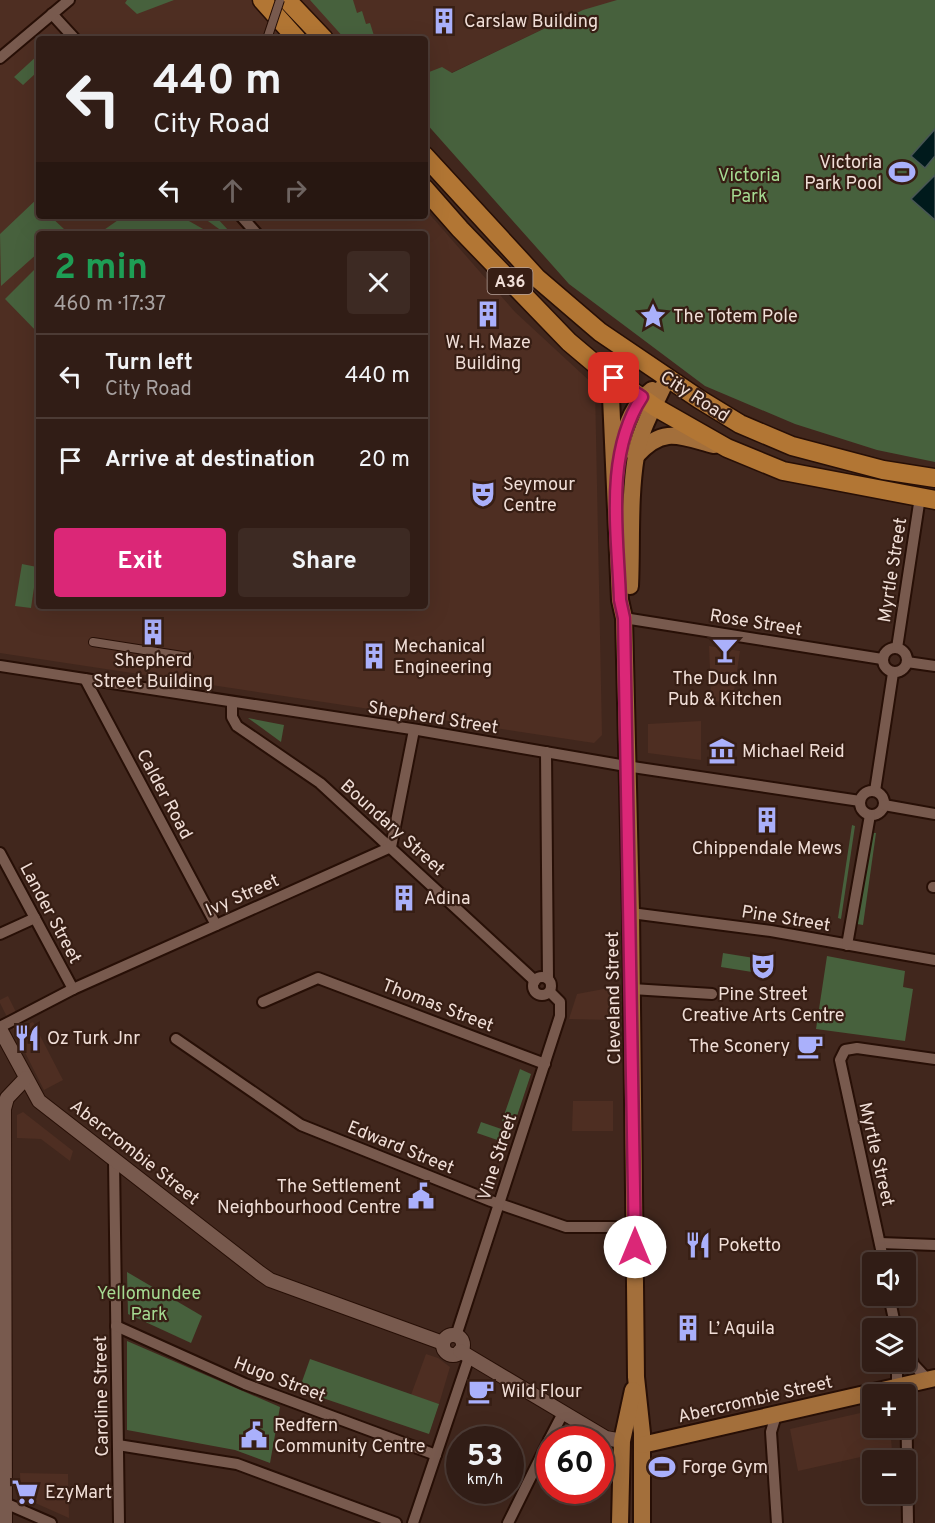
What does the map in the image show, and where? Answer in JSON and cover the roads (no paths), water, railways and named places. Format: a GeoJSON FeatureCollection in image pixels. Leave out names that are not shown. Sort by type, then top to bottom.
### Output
{"type":"FeatureCollection","features":[{"type":"Feature","properties":{"kind":"highway"},"geometry":{"type":"LineString","coordinates":[[262,0],[294,36]]}},
{"type":"Feature","properties":{"kind":"highway"},"geometry":{"type":"LineString","coordinates":[[287,0],[321,36]]}},
{"type":"Feature","properties":{"kind":"highway","name":"City Road"},"geometry":{"type":"LineString","coordinates":[[428,159],[537,278],[600,332],[740,424],[792,446],[883,470],[935,478]]}},
{"type":"Feature","properties":{"kind":"highway","name":"City Road"},"geometry":{"type":"LineString","coordinates":[[428,193],[569,342],[601,369],[648,402],[727,448],[783,471],[928,499]]}},
{"type":"Feature","properties":{"kind":"main road","name":"Cleveland Street"},"geometry":{"type":"LineString","coordinates":[[601,369],[611,397],[617,489],[620,600],[624,618],[631,913],[636,1377],[642,1445],[642,1523]]}},
{"type":"Feature","properties":{"kind":"main road","name":"Cleveland Street"},"geometry":{"type":"LineString","coordinates":[[617,489],[622,441],[630,416],[648,402],[667,378]]}},
{"type":"Feature","properties":{"kind":"main road","name":"Cleveland Street"},"geometry":{"type":"LineString","coordinates":[[624,618],[629,597],[636,455],[646,421],[648,402]]}},
{"type":"Feature","properties":{"kind":"main road"},"geometry":{"type":"LineString","coordinates":[[636,455],[657,437],[669,435],[727,448]]}},
{"type":"Feature","properties":{"kind":"main road","name":"Cleveland Street"},"geometry":{"type":"LineString","coordinates":[[620,1523],[622,1441],[636,1377]]}},
{"type":"Feature","properties":{"kind":"main road","name":"Abercrombie Street"},"geometry":{"type":"LineString","coordinates":[[911,1384],[932,1379]]}},
{"type":"Feature","properties":{"kind":"main road","name":"Abercrombie Street"},"geometry":{"type":"LineString","coordinates":[[642,1445],[862,1395]]}},
{"type":"Feature","properties":{"kind":"main road"},"geometry":{"type":"LineString","coordinates":[[620,1500],[642,1445]]}},
{"type":"Feature","properties":{"kind":"street"},"geometry":{"type":"LineString","coordinates":[[0,58],[69,0]]}},
{"type":"Feature","properties":{"kind":"street"},"geometry":{"type":"LineString","coordinates":[[268,36],[280,0]]}},
{"type":"Feature","properties":{"kind":"street"},"geometry":{"type":"LineString","coordinates":[[52,14],[72,36]]}},
{"type":"Feature","properties":{"kind":"street"},"geometry":{"type":"LineString","coordinates":[[244,219],[254,231]]}},
{"type":"Feature","properties":{"kind":"street","name":"Myrtle Street"},"geometry":{"type":"LineString","coordinates":[[897,648],[928,499]]}},
{"type":"Feature","properties":{"kind":"street","name":"Rose Street"},"geometry":{"type":"LineString","coordinates":[[624,618],[882,659]]}},
{"type":"Feature","properties":{"kind":"street"},"geometry":{"type":"LineString","coordinates":[[93,642],[189,657]]}},
{"type":"Feature","properties":{"kind":"street"},"geometry":{"type":"LineString","coordinates":[[897,648],[906,655],[907,662],[903,669],[893,673],[884,666],[882,659],[889,649],[897,648]]}},
{"type":"Feature","properties":{"kind":"street"},"geometry":{"type":"LineString","coordinates":[[907,662],[935,666]]}},
{"type":"Feature","properties":{"kind":"street","name":"Shepherd Street"},"geometry":{"type":"LineString","coordinates":[[0,666],[860,801]]}},
{"type":"Feature","properties":{"kind":"street"},"geometry":{"type":"LineString","coordinates":[[875,791],[893,673]]}},
{"type":"Feature","properties":{"kind":"street","name":"Calder Road"},"geometry":{"type":"LineString","coordinates":[[85,678],[216,925]]}},
{"type":"Feature","properties":{"kind":"street","name":"Boundary Street"},"geometry":{"type":"LineString","coordinates":[[232,702],[232,717],[237,726],[320,783],[535,981]]}},
{"type":"Feature","properties":{"kind":"street"},"geometry":{"type":"LineString","coordinates":[[391,847],[414,730]]}},
{"type":"Feature","properties":{"kind":"street"},"geometry":{"type":"LineString","coordinates":[[546,752],[548,979],[551,985],[550,992],[544,995],[536,993],[533,987],[535,981],[541,977],[548,979]]}},
{"type":"Feature","properties":{"kind":"street"},"geometry":{"type":"LineString","coordinates":[[875,791],[882,796],[884,805],[879,813],[870,815],[862,810],[860,801],[865,793],[875,791]]}},
{"type":"Feature","properties":{"kind":"street"},"geometry":{"type":"LineString","coordinates":[[884,805],[935,814]]}},
{"type":"Feature","properties":{"kind":"street"},"geometry":{"type":"LineString","coordinates":[[847,945],[870,815]]}},
{"type":"Feature","properties":{"kind":"street","name":"Ivy Street"},"geometry":{"type":"LineString","coordinates":[[0,1028],[73,989],[391,847]]}},
{"type":"Feature","properties":{"kind":"street","name":"Lander Street"},"geometry":{"type":"LineString","coordinates":[[0,853],[73,989]]}},
{"type":"Feature","properties":{"kind":"street","name":"Pine Street"},"geometry":{"type":"LineString","coordinates":[[631,913],[771,931],[935,960]]}},
{"type":"Feature","properties":{"kind":"street"},"geometry":{"type":"LineString","coordinates":[[0,934],[35,918]]}},
{"type":"Feature","properties":{"kind":"street","name":"Thomas Street"},"geometry":{"type":"LineString","coordinates":[[263,1002],[318,978],[545,1064]]}},
{"type":"Feature","properties":{"kind":"street"},"geometry":{"type":"LineString","coordinates":[[632,989],[712,994]]}},
{"type":"Feature","properties":{"kind":"street","name":"Vine Street"},"geometry":{"type":"LineString","coordinates":[[456,1336],[561,1010],[559,1001],[550,992]]}},
{"type":"Feature","properties":{"kind":"street","name":"Abercrombie Street"},"geometry":{"type":"LineString","coordinates":[[0,1028],[39,1101],[270,1280],[443,1343],[449,1354],[465,1354]]}},
{"type":"Feature","properties":{"kind":"street","name":"Edward Street"},"geometry":{"type":"LineString","coordinates":[[176,1039],[301,1125],[499,1204],[566,1227],[635,1227]]}},
{"type":"Feature","properties":{"kind":"street","name":"Myrtle Street"},"geometry":{"type":"LineString","coordinates":[[882,1252],[840,1066],[843,1053],[848,1049],[856,1048],[935,1059]]}},
{"type":"Feature","properties":{"kind":"street"},"geometry":{"type":"LineString","coordinates":[[5,1523],[3,1500],[4,1109],[11,1091],[26,1078]]}},
{"type":"Feature","properties":{"kind":"street","name":"Caroline Street"},"geometry":{"type":"LineString","coordinates":[[114,1160],[119,1523]]}},
{"type":"Feature","properties":{"kind":"street"},"geometry":{"type":"LineString","coordinates":[[880,1243],[935,1245]]}},
{"type":"Feature","properties":{"kind":"street","name":"Hugo Street"},"geometry":{"type":"LineString","coordinates":[[116,1326],[244,1384],[436,1455]]}},
{"type":"Feature","properties":{"kind":"street"},"geometry":{"type":"LineString","coordinates":[[413,1523],[436,1455],[465,1354],[462,1342],[456,1336],[449,1336],[443,1343]]}},
{"type":"Feature","properties":{"kind":"street"},"geometry":{"type":"LineString","coordinates":[[465,1354],[606,1438],[622,1441]]}},
{"type":"Feature","properties":{"kind":"street"},"geometry":{"type":"LineString","coordinates":[[916,1367],[932,1379]]}},
{"type":"Feature","properties":{"kind":"street"},"geometry":{"type":"LineString","coordinates":[[556,1426],[562,1413]]}},
{"type":"Feature","properties":{"kind":"street"},"geometry":{"type":"LineString","coordinates":[[776,1415],[771,1432],[777,1523]]}},
{"type":"Feature","properties":{"kind":"street"},"geometry":{"type":"LineString","coordinates":[[904,1438],[908,1523]]}},
{"type":"Feature","properties":{"kind":"street"},"geometry":{"type":"LineString","coordinates":[[118,1445],[237,1464],[396,1523]]}},
{"type":"Feature","properties":{"kind":"street"},"geometry":{"type":"LineString","coordinates":[[508,1523],[536,1466]]}},
{"type":"Feature","properties":{"kind":"street"},"geometry":{"type":"LineString","coordinates":[[3,1500],[51,1523]]}},
{"type":"Feature","properties":{"kind":"water"},"geometry":{"type":"Polygon","coordinates":[[[935,129],[935,156],[925,168],[911,156],[935,129]]]}},
{"type":"Feature","properties":{"kind":"water"},"geometry":{"type":"Polygon","coordinates":[[[935,175],[935,220],[911,199],[935,175]]]}},
{"type":"Feature","properties":{"kind":"place","name":"Carslaw Building"},"geometry":{"type":"Point","coordinates":[444,21]}},
{"type":"Feature","properties":{"kind":"place","name":"Victoria Park Pool"},"geometry":{"type":"Point","coordinates":[902,172]}},
{"type":"Feature","properties":{"kind":"place","name":"W. H. Maze Building"},"geometry":{"type":"Point","coordinates":[488,314]}},
{"type":"Feature","properties":{"kind":"place","name":"The Totem Pole"},"geometry":{"type":"Point","coordinates":[653,316]}},
{"type":"Feature","properties":{"kind":"place","name":"Seymour Centre"},"geometry":{"type":"Point","coordinates":[483,494]}},
{"type":"Feature","properties":{"kind":"place","name":"Shepherd Street Building"},"geometry":{"type":"Point","coordinates":[153,632]}},
{"type":"Feature","properties":{"kind":"place","name":"The Duck Inn Pub & Kitchen"},"geometry":{"type":"Point","coordinates":[725,650]}},
{"type":"Feature","properties":{"kind":"place","name":"Mechanical Engineering"},"geometry":{"type":"Point","coordinates":[374,656]}},
{"type":"Feature","properties":{"kind":"place","name":"Michael Reid"},"geometry":{"type":"Point","coordinates":[722,751]}},
{"type":"Feature","properties":{"kind":"place","name":"Chippendale Mews"},"geometry":{"type":"Point","coordinates":[767,820]}},
{"type":"Feature","properties":{"kind":"place","name":"Adina"},"geometry":{"type":"Point","coordinates":[404,898]}},
{"type":"Feature","properties":{"kind":"place","name":"Pine Street Creative Arts Centre"},"geometry":{"type":"Point","coordinates":[763,966]}},
{"type":"Feature","properties":{"kind":"place","name":"Oz Turk Jnr"},"geometry":{"type":"Point","coordinates":[27,1038]}},
{"type":"Feature","properties":{"kind":"place","name":"The Sconery"},"geometry":{"type":"Point","coordinates":[810,1046]}},
{"type":"Feature","properties":{"kind":"place","name":"The Settlement Neighbourhood Centre"},"geometry":{"type":"Point","coordinates":[421,1196]}},
{"type":"Feature","properties":{"kind":"place","name":"Poketto"},"geometry":{"type":"Point","coordinates":[698,1245]}},
{"type":"Feature","properties":{"kind":"place","name":"L’ Aquila"},"geometry":{"type":"Point","coordinates":[688,1328]}},
{"type":"Feature","properties":{"kind":"place","name":"Wild Flour"},"geometry":{"type":"Point","coordinates":[481,1391]}},
{"type":"Feature","properties":{"kind":"place","name":"Redfern Community Centre"},"geometry":{"type":"Point","coordinates":[254,1435]}},
{"type":"Feature","properties":{"kind":"place","name":"Forge Gym"},"geometry":{"type":"Point","coordinates":[662,1467]}},
{"type":"Feature","properties":{"kind":"place","name":"EzyMart"},"geometry":{"type":"Point","coordinates":[25,1492]}},
{"type":"Feature","properties":{"kind":"park label","name":"Victoria Park"},"geometry":{"type":"Point","coordinates":[749,186]}},
{"type":"Feature","properties":{"kind":"park label","name":"Yellomundee Park"},"geometry":{"type":"Point","coordinates":[149,1303]}}]}
